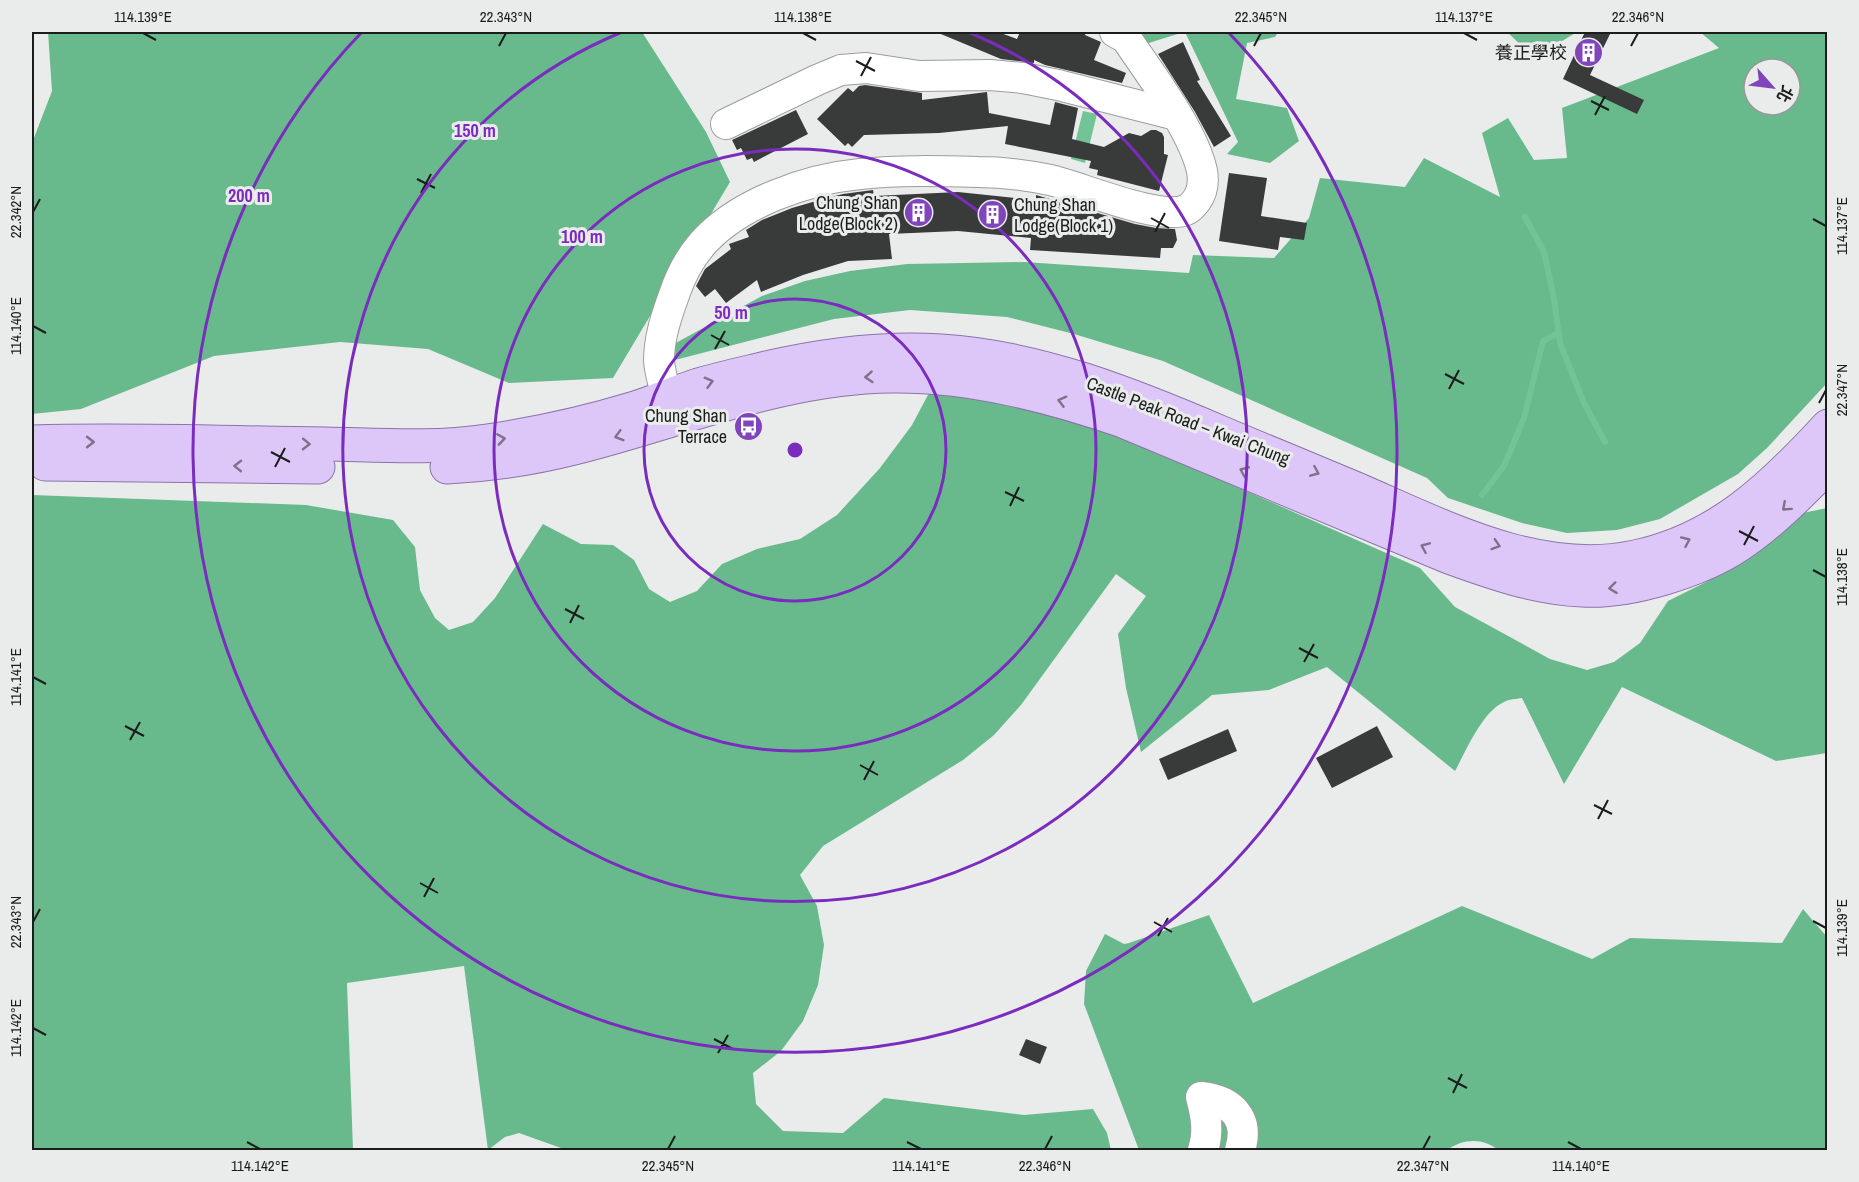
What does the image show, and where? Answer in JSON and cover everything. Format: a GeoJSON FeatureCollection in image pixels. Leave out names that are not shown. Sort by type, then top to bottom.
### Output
{"type":"FeatureCollection","features":[{"type":"Feature","properties":{"kind":"main road","name":"Castle Peak Road – Kwai Chung"},"geometry":{"type":"LineString","coordinates":[[32,442],[450,445],[492,441],[623,411],[719,380],[828,355],[885,350],[947,351],[1046,369],[1120,391],[1492,545],[1552,560],[1581,563],[1610,561],[1658,551],[1686,541],[1722,522],[1754,500],[1779,478],[1827,426]]}},
{"type":"Feature","properties":{"kind":"main road","name":"Castle Peak Road – Kwai Chung"},"geometry":{"type":"LineString","coordinates":[[32,465],[418,468],[493,464],[579,447],[707,409],[792,389],[859,378],[926,377],[1003,388],[1080,406],[1133,424],[1449,558],[1524,582],[1584,591],[1640,584],[1671,576],[1706,562],[1737,546],[1767,524],[1827,466]]}},
{"type":"Feature","properties":{"kind":"street"},"geometry":{"type":"LineString","coordinates":[[667,397],[659,362],[663,324],[681,274],[702,244],[732,218],[771,198],[816,182],[861,174],[981,172],[1051,180],[1150,209],[1174,212],[1188,210],[1197,200],[1203,187],[1202,172],[1193,147],[1176,115],[1126,38],[1115,32]]}},
{"type":"Feature","properties":{"kind":"street"},"geometry":{"type":"LineString","coordinates":[[726,124],[841,70],[866,68],[919,76],[990,75],[1023,78],[1176,115]]}},
{"type":"Feature","properties":{"kind":"street"},"geometry":{"type":"LineString","coordinates":[[1203,1150],[1207,1141],[1207,1120],[1201,1097],[1215,1099],[1228,1105],[1237,1115],[1242,1124],[1243,1139],[1240,1150]]}},
{"type":"Feature","properties":{"kind":"shaded area"},"geometry":{"type":"Polygon","coordinates":[[[48,32],[642,32],[706,132],[730,182],[613,378],[509,383],[428,349],[340,342],[214,356],[81,409],[32,414],[32,143],[52,91],[48,32]]]}},
{"type":"Feature","properties":{"kind":"shaded area"},"geometry":{"type":"Polygon","coordinates":[[[1099,32],[1184,32],[1123,51],[1099,32]]]}},
{"type":"Feature","properties":{"kind":"shaded area"},"geometry":{"type":"Polygon","coordinates":[[[1185,32],[1278,32],[1275,37],[1247,43],[1236,99],[1287,108],[1299,141],[1270,163],[1227,154],[1238,142],[1185,32]]]}},
{"type":"Feature","properties":{"kind":"shaded area"},"geometry":{"type":"Polygon","coordinates":[[[1507,32],[1577,32],[1562,41],[1524,48],[1507,32]]]}},
{"type":"Feature","properties":{"kind":"shaded area"},"geometry":{"type":"Polygon","coordinates":[[[1700,32],[1827,32],[1827,383],[1767,448],[1738,474],[1660,519],[1617,530],[1567,533],[1522,523],[1448,498],[1427,478],[1163,361],[1074,334],[1007,317],[910,310],[834,319],[675,360],[672,345],[762,296],[805,281],[850,271],[907,264],[1024,262],[1189,273],[1193,255],[1274,258],[1309,218],[1320,178],[1405,187],[1424,158],[1500,197],[1482,133],[1508,118],[1534,160],[1567,158],[1562,108],[1719,48],[1700,32]]]}},
{"type":"Feature","properties":{"kind":"shaded area"},"geometry":{"type":"Polygon","coordinates":[[[1083,111],[1097,114],[1085,163],[1071,159],[1083,111]]]}},
{"type":"Feature","properties":{"kind":"shaded area"},"geometry":{"type":"Polygon","coordinates":[[[929,393],[979,396],[1053,411],[1124,437],[1420,568],[1455,607],[1550,659],[1587,670],[1614,662],[1640,643],[1668,601],[1706,582],[1755,552],[1798,514],[1827,508],[1827,753],[1776,761],[1622,687],[1564,784],[1522,698],[1506,701],[1489,714],[1475,733],[1455,771],[1327,667],[1269,690],[1212,695],[1141,752],[1126,688],[1118,634],[1146,596],[1116,574],[1021,705],[994,735],[963,760],[823,846],[800,875],[817,906],[824,945],[818,985],[803,1021],[781,1051],[753,1073],[756,1104],[783,1131],[843,1133],[884,1098],[1024,1115],[1093,1109],[1107,1133],[1111,1150],[575,1150],[561,1148],[519,1133],[505,1137],[488,1150],[464,966],[347,983],[353,1150],[32,1150],[32,495],[306,505],[393,520],[415,547],[420,590],[435,618],[449,630],[473,622],[495,598],[543,524],[581,544],[613,545],[634,560],[649,589],[670,602],[697,591],[722,564],[757,549],[800,539],[837,515],[880,468],[912,425],[929,393]]]}},
{"type":"Feature","properties":{"kind":"shaded area"},"geometry":{"type":"Polygon","coordinates":[[[1462,906],[1592,959],[1630,938],[1782,943],[1803,909],[1827,937],[1827,1150],[1498,1150],[1486,1143],[1472,1141],[1447,1150],[1139,1150],[1084,1004],[1086,971],[1105,934],[1124,944],[1209,915],[1253,1003],[1462,906]]]}},
{"type":"Feature","properties":{"kind":"building"},"geometry":{"type":"Polygon","coordinates":[[[936,32],[998,32],[1017,39],[1020,32],[1086,32],[1085,35],[1101,42],[1094,60],[1126,73],[1122,83],[1045,65],[1034,60],[1034,63],[1001,59],[936,32]]]}},
{"type":"Feature","properties":{"kind":"building","name":"養正學校"},"geometry":{"type":"Polygon","coordinates":[[[1585,32],[1611,32],[1590,75],[1644,100],[1637,114],[1563,79],[1585,32]]]}},
{"type":"Feature","properties":{"kind":"building"},"geometry":{"type":"Polygon","coordinates":[[[1183,42],[1200,80],[1197,81],[1231,136],[1214,147],[1158,54],[1183,42]]]}},
{"type":"Feature","properties":{"kind":"building"},"geometry":{"type":"Polygon","coordinates":[[[859,86],[922,93],[922,100],[987,92],[989,113],[1050,125],[1055,102],[1078,108],[1072,139],[1104,147],[1129,133],[1141,136],[1151,130],[1156,130],[1164,137],[1164,154],[1168,155],[1159,191],[1097,175],[1098,170],[1089,168],[1091,161],[1005,144],[1008,126],[939,133],[864,135],[852,147],[848,143],[845,146],[817,119],[848,88],[853,92],[859,86]]]}},
{"type":"Feature","properties":{"kind":"building"},"geometry":{"type":"Polygon","coordinates":[[[796,110],[808,134],[754,162],[752,158],[747,160],[741,148],[737,150],[732,140],[796,110]]]}},
{"type":"Feature","properties":{"kind":"building"},"geometry":{"type":"Polygon","coordinates":[[[1229,173],[1267,178],[1261,216],[1307,223],[1304,240],[1280,237],[1278,250],[1219,241],[1229,173]]]}},
{"type":"Feature","properties":{"kind":"building"},"geometry":{"type":"Polygon","coordinates":[[[873,190],[874,196],[958,192],[1036,200],[1036,195],[1135,224],[1175,229],[1177,240],[1173,248],[1161,248],[1160,258],[1030,250],[1031,238],[958,231],[889,234],[892,259],[848,261],[803,275],[761,292],[757,280],[726,303],[715,289],[705,297],[696,286],[705,269],[731,249],[729,244],[749,237],[746,230],[762,220],[823,199],[873,190]]]}},
{"type":"Feature","properties":{"kind":"building"},"geometry":{"type":"Polygon","coordinates":[[[1377,726],[1393,757],[1332,788],[1316,758],[1377,726]]]}},
{"type":"Feature","properties":{"kind":"building"},"geometry":{"type":"Polygon","coordinates":[[[1228,729],[1237,751],[1168,780],[1159,759],[1228,729]]]}},
{"type":"Feature","properties":{"kind":"building"},"geometry":{"type":"Polygon","coordinates":[[[1026,1039],[1047,1047],[1040,1064],[1019,1055],[1026,1039]]]}},
{"type":"Feature","properties":{"kind":"waterway"},"geometry":{"type":"LineString","coordinates":[[1525,217],[1544,252],[1560,343],[1584,403],[1605,442]]}},
{"type":"Feature","properties":{"kind":"waterway"},"geometry":{"type":"LineString","coordinates":[[1482,495],[1504,466],[1524,418],[1543,341],[1559,333]]}},
{"type":"Feature","properties":{"kind":"place","name":"養正學校"},"geometry":{"type":"Point","coordinates":[1588,53]}},
{"type":"Feature","properties":{"kind":"place","name":"Chung Shan Lodge(Block 2)"},"geometry":{"type":"Point","coordinates":[919,213]}},
{"type":"Feature","properties":{"kind":"place","name":"Chung Shan Lodge(Block 1)"},"geometry":{"type":"Point","coordinates":[993,215]}},
{"type":"Feature","properties":{"kind":"place","name":"Chung Shan Terrace"},"geometry":{"type":"Point","coordinates":[748,426]}}]}
